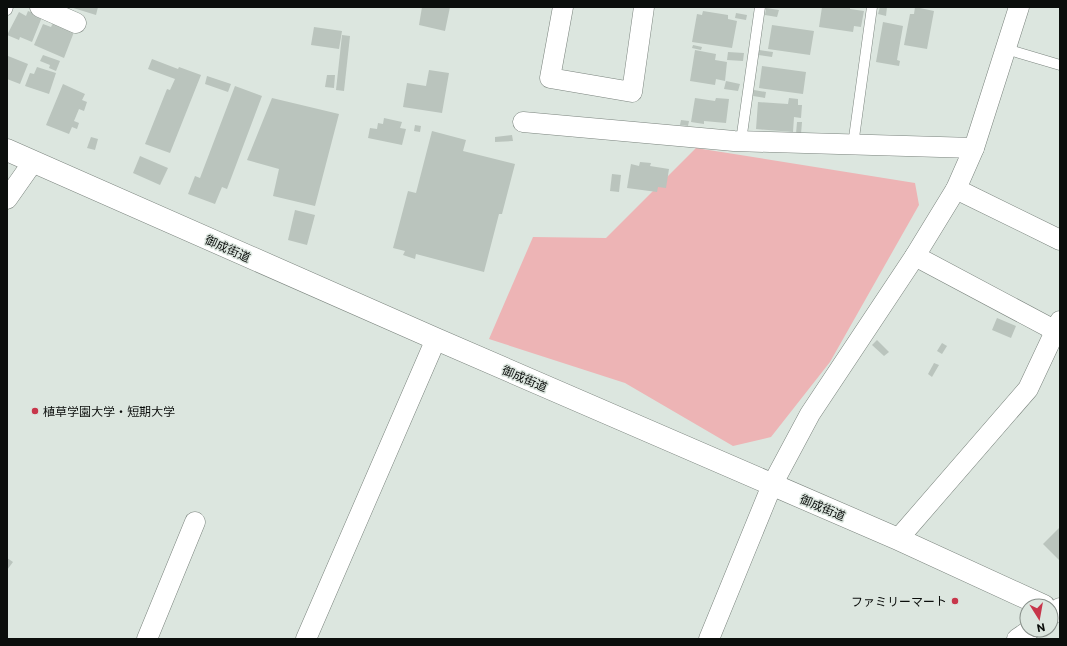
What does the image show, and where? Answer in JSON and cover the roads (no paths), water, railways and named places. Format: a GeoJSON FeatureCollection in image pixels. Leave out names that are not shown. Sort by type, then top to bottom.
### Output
{"type":"FeatureCollection","features":[{"type":"Feature","properties":{"kind":"street"},"geometry":{"type":"LineString","coordinates":[[563,7],[550,78],[632,92],[644,7]]}},
{"type":"Feature","properties":{"kind":"street"},"geometry":{"type":"LineString","coordinates":[[708,639],[772,485],[810,414],[915,256],[956,189],[974,148],[1019,7]]}},
{"type":"Feature","properties":{"kind":"street"},"geometry":{"type":"LineString","coordinates":[[44,8],[76,23]]}},
{"type":"Feature","properties":{"kind":"street"},"geometry":{"type":"LineString","coordinates":[[523,122],[741,141],[974,148]]}},
{"type":"Feature","properties":{"kind":"street","name":"御成街道"},"geometry":{"type":"LineString","coordinates":[[7,150],[436,339],[898,539],[1028,598]]}},
{"type":"Feature","properties":{"kind":"street"},"geometry":{"type":"LineString","coordinates":[[7,199],[33,162]]}},
{"type":"Feature","properties":{"kind":"street"},"geometry":{"type":"LineString","coordinates":[[956,189],[1060,240]]}},
{"type":"Feature","properties":{"kind":"street"},"geometry":{"type":"LineString","coordinates":[[898,539],[998,426],[1028,389],[1059,328],[915,256]]}},
{"type":"Feature","properties":{"kind":"street"},"geometry":{"type":"LineString","coordinates":[[306,639],[436,339]]}},
{"type":"Feature","properties":{"kind":"street"},"geometry":{"type":"LineString","coordinates":[[146,639],[195,522]]}},
{"type":"Feature","properties":{"kind":"lane"},"geometry":{"type":"LineString","coordinates":[[741,141],[760,7]]}},
{"type":"Feature","properties":{"kind":"lane"},"geometry":{"type":"LineString","coordinates":[[853,144],[872,7]]}},
{"type":"Feature","properties":{"kind":"lane"},"geometry":{"type":"LineString","coordinates":[[1006,49],[1060,65]]}},
{"type":"Feature","properties":{"kind":"place","name":"植草学園大学・短期大学"},"geometry":{"type":"Point","coordinates":[35,411]}},
{"type":"Feature","properties":{"kind":"place","name":"ファミリーマート"},"geometry":{"type":"Point","coordinates":[955,601]}}]}
